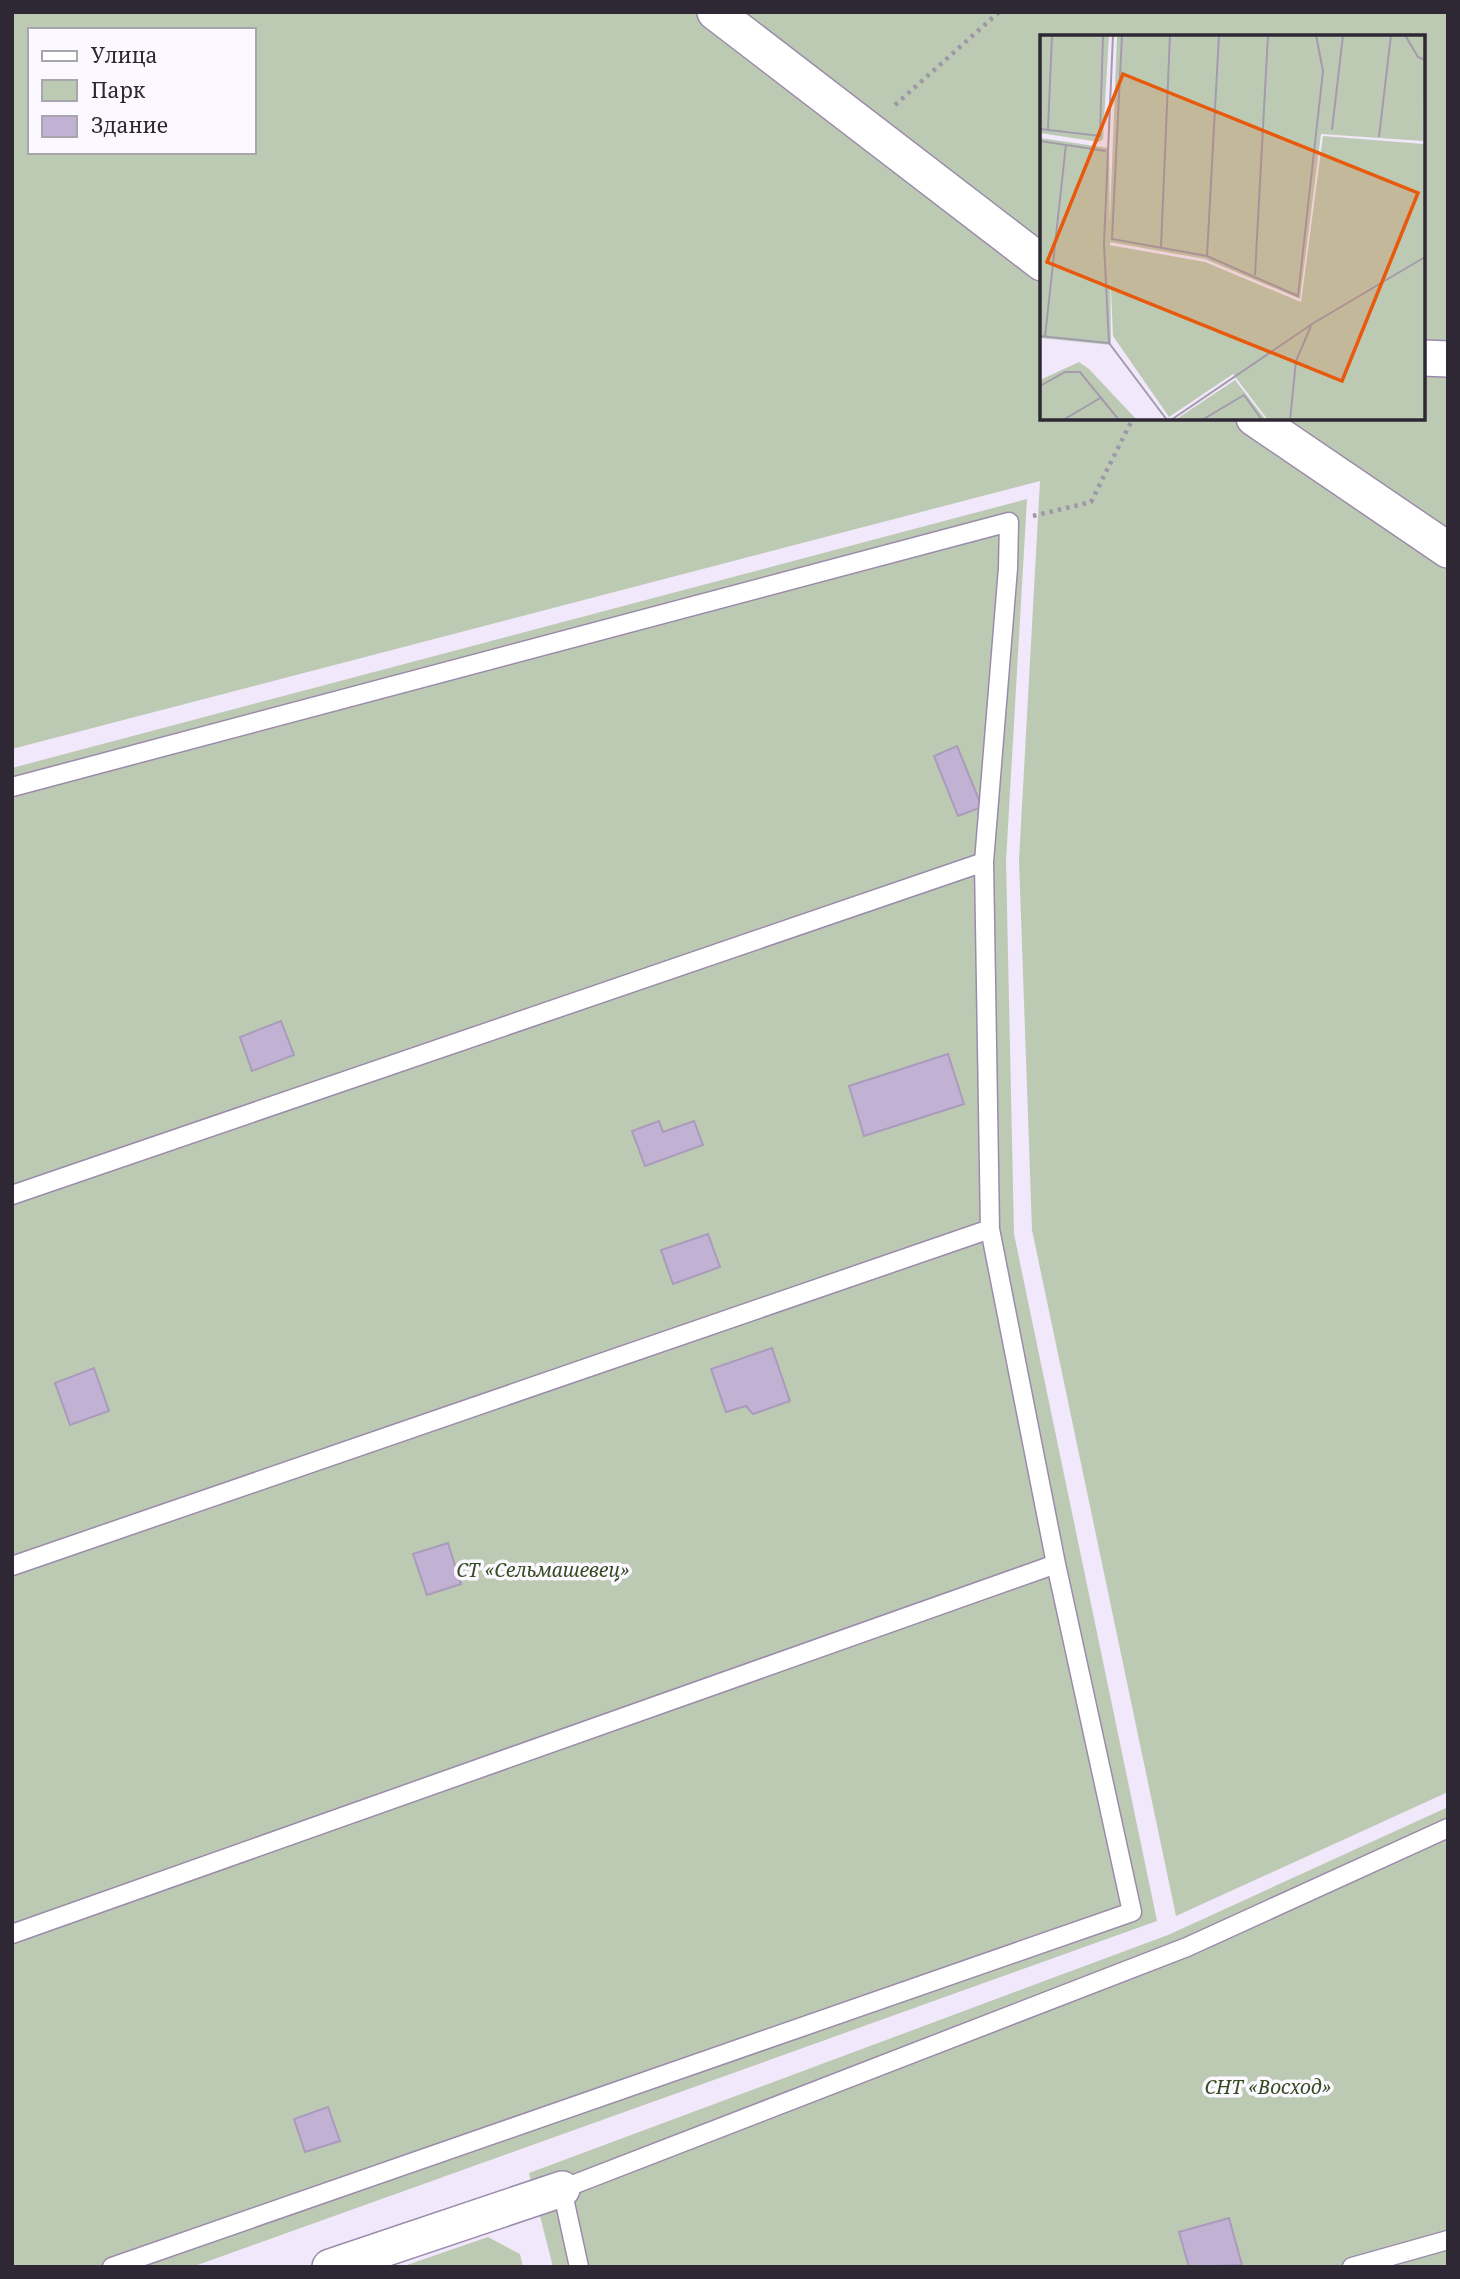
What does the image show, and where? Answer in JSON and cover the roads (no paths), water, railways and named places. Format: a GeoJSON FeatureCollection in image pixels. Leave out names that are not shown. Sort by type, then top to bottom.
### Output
{"type":"FeatureCollection","features":[{"type":"Feature","properties":{"kind":"street"},"geometry":{"type":"LineString","coordinates":[[715,12],[1040,261]]}},
{"type":"Feature","properties":{"kind":"street"},"geometry":{"type":"LineString","coordinates":[[1425,358],[1448,359]]}},
{"type":"Feature","properties":{"kind":"street"},"geometry":{"type":"LineString","coordinates":[[1257,420],[1448,550]]}},
{"type":"Feature","properties":{"kind":"street"},"geometry":{"type":"LineString","coordinates":[[330,2267],[562,2189]]}},
{"type":"Feature","properties":{"kind":"lane"},"geometry":{"type":"LineString","coordinates":[[12,788],[1009,522],[1008,568],[984,862],[990,1229],[1056,1564],[1132,1912],[112,2267]]}},
{"type":"Feature","properties":{"kind":"lane"},"geometry":{"type":"LineString","coordinates":[[12,1195],[984,862]]}},
{"type":"Feature","properties":{"kind":"lane"},"geometry":{"type":"LineString","coordinates":[[12,1566],[990,1229]]}},
{"type":"Feature","properties":{"kind":"lane"},"geometry":{"type":"LineString","coordinates":[[12,1934],[1056,1564]]}},
{"type":"Feature","properties":{"kind":"lane"},"geometry":{"type":"LineString","coordinates":[[579,2267],[562,2189],[1187,1947],[1448,1828]]}},
{"type":"Feature","properties":{"kind":"lane"},"geometry":{"type":"LineString","coordinates":[[1352,2267],[1448,2240]]}},
{"type":"Feature","properties":{"kind":"park label","name":"СТ «Сельмашевец»"},"geometry":{"type":"Point","coordinates":[543,1570]}},
{"type":"Feature","properties":{"kind":"park label","name":"СНТ «Восход»"},"geometry":{"type":"Point","coordinates":[1268,2087]}}]}
